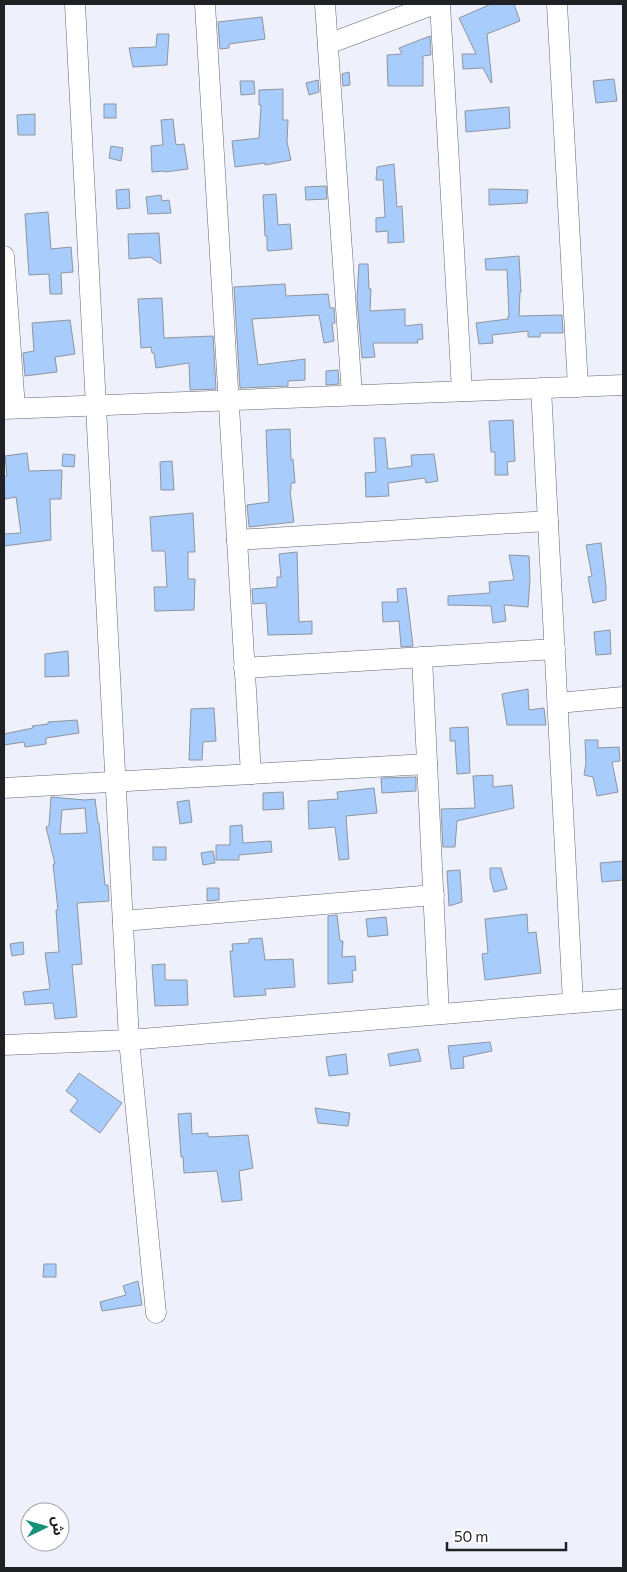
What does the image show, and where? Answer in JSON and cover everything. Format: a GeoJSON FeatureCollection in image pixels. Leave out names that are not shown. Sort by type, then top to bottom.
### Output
{"type":"FeatureCollection","features":[{"type":"Feature","properties":{"kind":"street"},"geometry":{"type":"LineString","coordinates":[[75,4],[130,1040],[156,1313]]}},
{"type":"Feature","properties":{"kind":"street"},"geometry":{"type":"LineString","coordinates":[[205,4],[251,774]]}},
{"type":"Feature","properties":{"kind":"street"},"geometry":{"type":"LineString","coordinates":[[325,4],[352,395]]}},
{"type":"Feature","properties":{"kind":"street"},"geometry":{"type":"LineString","coordinates":[[328,44],[435,4]]}},
{"type":"Feature","properties":{"kind":"street"},"geometry":{"type":"LineString","coordinates":[[440,4],[462,391]]}},
{"type":"Feature","properties":{"kind":"street"},"geometry":{"type":"LineString","coordinates":[[557,4],[578,387]]}},
{"type":"Feature","properties":{"kind":"street"},"geometry":{"type":"LineString","coordinates":[[4,256],[9,408],[623,385]]}},
{"type":"Feature","properties":{"kind":"street"},"geometry":{"type":"LineString","coordinates":[[541,388],[573,1003]]}},
{"type":"Feature","properties":{"kind":"street"},"geometry":{"type":"LineString","coordinates":[[237,540],[548,521]]}},
{"type":"Feature","properties":{"kind":"street"},"geometry":{"type":"LineString","coordinates":[[244,668],[555,650]]}},
{"type":"Feature","properties":{"kind":"street"},"geometry":{"type":"LineString","coordinates":[[422,658],[440,1014]]}},
{"type":"Feature","properties":{"kind":"street"},"geometry":{"type":"LineString","coordinates":[[558,703],[623,697]]}},
{"type":"Feature","properties":{"kind":"street"},"geometry":{"type":"LineString","coordinates":[[4,788],[427,764]]}},
{"type":"Feature","properties":{"kind":"street"},"geometry":{"type":"LineString","coordinates":[[123,921],[434,896]]}},
{"type":"Feature","properties":{"kind":"street"},"geometry":{"type":"LineString","coordinates":[[4,1045],[130,1040],[623,999]]}},
{"type":"Feature","properties":{"kind":"building"},"geometry":{"type":"Polygon","coordinates":[[[491,4],[514,4],[520,21],[487,34],[491,83],[483,68],[463,69],[462,54],[476,54],[459,18],[491,4]]]}},
{"type":"Feature","properties":{"kind":"building"},"geometry":{"type":"Polygon","coordinates":[[[262,17],[265,39],[229,44],[229,48],[220,49],[218,22],[262,17]]]}},
{"type":"Feature","properties":{"kind":"building"},"geometry":{"type":"Polygon","coordinates":[[[157,34],[169,34],[167,65],[133,67],[129,48],[156,47],[157,34]]]}},
{"type":"Feature","properties":{"kind":"building"},"geometry":{"type":"Polygon","coordinates":[[[430,36],[431,55],[423,56],[423,86],[388,86],[387,55],[402,54],[399,48],[430,36]]]}},
{"type":"Feature","properties":{"kind":"building"},"geometry":{"type":"Polygon","coordinates":[[[349,72],[350,85],[343,86],[342,74],[349,72]]]}},
{"type":"Feature","properties":{"kind":"building"},"geometry":{"type":"Polygon","coordinates":[[[614,79],[617,101],[596,103],[593,81],[614,79]]]}},
{"type":"Feature","properties":{"kind":"building"},"geometry":{"type":"Polygon","coordinates":[[[318,80],[319,92],[309,95],[306,83],[318,80]]]}},
{"type":"Feature","properties":{"kind":"building"},"geometry":{"type":"Polygon","coordinates":[[[240,81],[254,81],[255,94],[241,95],[240,81]]]}},
{"type":"Feature","properties":{"kind":"building"},"geometry":{"type":"Polygon","coordinates":[[[283,89],[283,120],[288,120],[287,142],[291,160],[265,165],[265,163],[235,167],[232,141],[259,138],[261,105],[259,105],[259,90],[283,89]]]}},
{"type":"Feature","properties":{"kind":"building"},"geometry":{"type":"Polygon","coordinates":[[[104,104],[116,104],[116,118],[104,118],[104,104]]]}},
{"type":"Feature","properties":{"kind":"building"},"geometry":{"type":"Polygon","coordinates":[[[509,107],[510,128],[466,132],[465,111],[509,107]]]}},
{"type":"Feature","properties":{"kind":"building"},"geometry":{"type":"Polygon","coordinates":[[[35,114],[35,135],[18,135],[17,115],[35,114]]]}},
{"type":"Feature","properties":{"kind":"building"},"geometry":{"type":"Polygon","coordinates":[[[173,119],[176,145],[184,144],[188,169],[152,172],[151,146],[163,145],[161,120],[173,119]]]}},
{"type":"Feature","properties":{"kind":"building"},"geometry":{"type":"Polygon","coordinates":[[[111,146],[123,148],[121,161],[109,158],[111,146]]]}},
{"type":"Feature","properties":{"kind":"building"},"geometry":{"type":"Polygon","coordinates":[[[394,164],[397,207],[402,206],[404,242],[388,243],[388,231],[376,232],[376,218],[385,217],[383,180],[376,180],[377,167],[394,164]]]}},
{"type":"Feature","properties":{"kind":"building"},"geometry":{"type":"Polygon","coordinates":[[[326,186],[327,199],[306,200],[305,187],[326,186]]]}},
{"type":"Feature","properties":{"kind":"building"},"geometry":{"type":"Polygon","coordinates":[[[129,189],[130,208],[117,209],[116,190],[129,189]]]}},
{"type":"Feature","properties":{"kind":"building"},"geometry":{"type":"Polygon","coordinates":[[[489,189],[528,190],[527,203],[489,205],[489,189]]]}},
{"type":"Feature","properties":{"kind":"building"},"geometry":{"type":"Polygon","coordinates":[[[276,194],[278,225],[290,224],[292,249],[268,251],[267,236],[265,236],[263,195],[276,194]]]}},
{"type":"Feature","properties":{"kind":"building"},"geometry":{"type":"Polygon","coordinates":[[[161,195],[162,201],[169,200],[171,213],[148,214],[146,197],[161,195]]]}},
{"type":"Feature","properties":{"kind":"building"},"geometry":{"type":"Polygon","coordinates":[[[48,212],[51,249],[71,247],[73,272],[61,273],[62,294],[50,294],[49,274],[29,275],[25,214],[48,212]]]}},
{"type":"Feature","properties":{"kind":"building"},"geometry":{"type":"Polygon","coordinates":[[[159,233],[161,264],[150,257],[129,259],[128,234],[159,233]]]}},
{"type":"Feature","properties":{"kind":"building"},"geometry":{"type":"Polygon","coordinates":[[[519,256],[521,292],[519,316],[562,315],[563,333],[540,333],[540,337],[528,337],[528,331],[492,335],[493,343],[479,344],[476,323],[508,319],[509,316],[507,270],[486,270],[485,259],[519,256]]]}},
{"type":"Feature","properties":{"kind":"building"},"geometry":{"type":"Polygon","coordinates":[[[359,264],[368,264],[369,289],[371,289],[370,311],[405,309],[405,326],[422,324],[423,339],[417,340],[418,343],[373,343],[375,357],[362,358],[357,299],[359,264]]]}},
{"type":"Feature","properties":{"kind":"building"},"geometry":{"type":"Polygon","coordinates":[[[285,284],[286,296],[328,294],[330,308],[334,308],[335,323],[332,324],[334,341],[324,343],[319,315],[252,319],[258,365],[305,359],[305,380],[288,381],[288,386],[240,388],[234,287],[285,284]]]}},
{"type":"Feature","properties":{"kind":"building"},"geometry":{"type":"Polygon","coordinates":[[[162,298],[164,338],[213,336],[216,389],[190,390],[189,363],[156,368],[154,353],[152,353],[151,347],[141,348],[138,299],[162,298]]]}},
{"type":"Feature","properties":{"kind":"building"},"geometry":{"type":"Polygon","coordinates":[[[70,320],[75,354],[55,357],[57,372],[25,376],[23,353],[34,351],[32,323],[70,320]]]}},
{"type":"Feature","properties":{"kind":"building"},"geometry":{"type":"Polygon","coordinates":[[[338,370],[339,384],[326,385],[326,371],[338,370]]]}},
{"type":"Feature","properties":{"kind":"building"},"geometry":{"type":"Polygon","coordinates":[[[513,420],[515,461],[507,462],[508,475],[495,475],[495,452],[491,452],[489,421],[513,420]]]}},
{"type":"Feature","properties":{"kind":"building"},"geometry":{"type":"Polygon","coordinates":[[[290,429],[291,460],[293,459],[295,483],[291,483],[290,491],[294,522],[249,527],[247,505],[269,502],[266,430],[290,429]]]}},
{"type":"Feature","properties":{"kind":"building"},"geometry":{"type":"Polygon","coordinates":[[[374,438],[385,438],[388,469],[412,466],[411,455],[434,454],[438,481],[426,483],[425,478],[388,483],[389,496],[366,497],[365,473],[376,472],[374,438]]]}},
{"type":"Feature","properties":{"kind":"building"},"geometry":{"type":"Polygon","coordinates":[[[27,453],[29,471],[62,470],[61,499],[50,499],[51,540],[4,546],[4,534],[21,533],[16,497],[5,499],[4,477],[7,476],[5,456],[27,453]]]}},
{"type":"Feature","properties":{"kind":"building"},"geometry":{"type":"Polygon","coordinates":[[[63,454],[75,455],[74,467],[62,466],[63,454]]]}},
{"type":"Feature","properties":{"kind":"building"},"geometry":{"type":"Polygon","coordinates":[[[172,461],[174,490],[161,490],[160,462],[172,461]]]}},
{"type":"Feature","properties":{"kind":"building"},"geometry":{"type":"Polygon","coordinates":[[[193,513],[195,552],[188,552],[188,579],[195,579],[194,610],[155,611],[154,587],[167,587],[165,551],[152,551],[150,517],[193,513]]]}},
{"type":"Feature","properties":{"kind":"building"},"geometry":{"type":"Polygon","coordinates":[[[601,543],[606,600],[593,603],[588,577],[592,576],[586,545],[601,543]]]}},
{"type":"Feature","properties":{"kind":"building"},"geometry":{"type":"Polygon","coordinates":[[[297,552],[299,622],[312,621],[312,634],[268,635],[266,603],[253,604],[252,589],[277,587],[277,577],[281,577],[279,554],[297,552]]]}},
{"type":"Feature","properties":{"kind":"building"},"geometry":{"type":"Polygon","coordinates":[[[509,555],[529,556],[528,607],[504,605],[506,621],[493,623],[491,606],[448,605],[448,596],[490,593],[489,582],[514,580],[509,555]]]}},
{"type":"Feature","properties":{"kind":"building"},"geometry":{"type":"Polygon","coordinates":[[[406,588],[413,646],[401,647],[399,621],[383,622],[382,602],[398,602],[397,589],[406,588]]]}},
{"type":"Feature","properties":{"kind":"building"},"geometry":{"type":"Polygon","coordinates":[[[610,630],[611,654],[596,655],[594,632],[610,630]]]}},
{"type":"Feature","properties":{"kind":"building"},"geometry":{"type":"Polygon","coordinates":[[[68,651],[69,676],[45,677],[45,654],[68,651]]]}},
{"type":"Feature","properties":{"kind":"building"},"geometry":{"type":"Polygon","coordinates":[[[528,689],[529,710],[544,708],[546,725],[507,725],[502,694],[528,689]]]}},
{"type":"Feature","properties":{"kind":"building"},"geometry":{"type":"Polygon","coordinates":[[[214,708],[216,741],[203,742],[202,760],[189,760],[191,709],[214,708]]]}},
{"type":"Feature","properties":{"kind":"building"},"geometry":{"type":"Polygon","coordinates":[[[77,720],[79,733],[46,738],[46,744],[25,747],[24,742],[4,745],[4,734],[33,728],[32,726],[48,724],[48,722],[77,720]]]}},
{"type":"Feature","properties":{"kind":"building"},"geometry":{"type":"Polygon","coordinates":[[[468,727],[470,773],[457,774],[455,741],[450,741],[450,728],[468,727]]]}},
{"type":"Feature","properties":{"kind":"building"},"geometry":{"type":"Polygon","coordinates":[[[585,740],[598,740],[598,748],[619,747],[620,761],[612,762],[618,792],[597,796],[593,777],[584,775],[586,763],[585,740]]]}},
{"type":"Feature","properties":{"kind":"building"},"geometry":{"type":"Polygon","coordinates":[[[493,775],[493,787],[512,785],[514,808],[457,821],[455,847],[443,847],[441,809],[475,808],[473,776],[493,775]]]}},
{"type":"Feature","properties":{"kind":"building"},"geometry":{"type":"Polygon","coordinates":[[[416,777],[416,791],[382,793],[381,778],[416,777]]]}},
{"type":"Feature","properties":{"kind":"building"},"geometry":{"type":"Polygon","coordinates":[[[374,788],[377,813],[346,816],[349,859],[339,860],[335,827],[309,829],[308,801],[338,799],[337,792],[374,788]]]}},
{"type":"Feature","properties":{"kind":"building"},"geometry":{"type":"Polygon","coordinates":[[[283,792],[284,809],[263,810],[263,793],[283,792]]]}},
{"type":"Feature","properties":{"kind":"building"},"geometry":{"type":"Polygon","coordinates":[[[51,797],[95,799],[105,885],[108,885],[109,901],[77,903],[82,964],[72,965],[77,1017],[55,1019],[53,1003],[25,1005],[23,992],[50,989],[45,953],[59,952],[56,910],[58,910],[53,864],[55,864],[46,827],[49,826],[51,797]],[[85,808],[62,810],[60,834],[87,833],[85,808]]]}},
{"type":"Feature","properties":{"kind":"building"},"geometry":{"type":"Polygon","coordinates":[[[189,800],[192,822],[180,824],[177,802],[189,800]]]}},
{"type":"Feature","properties":{"kind":"building"},"geometry":{"type":"Polygon","coordinates":[[[242,825],[243,843],[271,841],[272,852],[239,855],[239,860],[216,860],[216,845],[230,845],[230,826],[242,825]]]}},
{"type":"Feature","properties":{"kind":"building"},"geometry":{"type":"Polygon","coordinates":[[[153,847],[166,847],[166,860],[153,860],[153,847]]]}},
{"type":"Feature","properties":{"kind":"building"},"geometry":{"type":"Polygon","coordinates":[[[213,851],[215,863],[203,865],[201,853],[213,851]]]}},
{"type":"Feature","properties":{"kind":"building"},"geometry":{"type":"Polygon","coordinates":[[[623,861],[623,880],[602,882],[600,863],[623,861]]]}},
{"type":"Feature","properties":{"kind":"building"},"geometry":{"type":"Polygon","coordinates":[[[490,868],[501,868],[507,889],[494,892],[490,868]]]}},
{"type":"Feature","properties":{"kind":"building"},"geometry":{"type":"Polygon","coordinates":[[[460,870],[462,902],[449,906],[447,871],[460,870]]]}},
{"type":"Feature","properties":{"kind":"building"},"geometry":{"type":"Polygon","coordinates":[[[207,888],[219,888],[219,900],[207,901],[207,888]]]}},
{"type":"Feature","properties":{"kind":"building"},"geometry":{"type":"Polygon","coordinates":[[[527,914],[528,933],[536,932],[541,973],[485,980],[482,954],[488,953],[485,919],[527,914]]]}},
{"type":"Feature","properties":{"kind":"building"},"geometry":{"type":"Polygon","coordinates":[[[337,915],[340,941],[343,941],[342,957],[355,956],[356,970],[352,971],[353,982],[328,984],[328,916],[337,915]]]}},
{"type":"Feature","properties":{"kind":"building"},"geometry":{"type":"Polygon","coordinates":[[[386,917],[388,935],[368,937],[366,919],[386,917]]]}},
{"type":"Feature","properties":{"kind":"building"},"geometry":{"type":"Polygon","coordinates":[[[262,938],[265,960],[293,959],[295,987],[265,989],[266,995],[234,997],[230,951],[233,951],[232,944],[249,943],[249,939],[262,938]]]}},
{"type":"Feature","properties":{"kind":"building"},"geometry":{"type":"Polygon","coordinates":[[[23,942],[24,954],[12,956],[10,944],[23,942]]]}},
{"type":"Feature","properties":{"kind":"building"},"geometry":{"type":"Polygon","coordinates":[[[165,964],[165,980],[187,980],[188,1005],[155,1006],[152,965],[165,964]]]}},
{"type":"Feature","properties":{"kind":"building"},"geometry":{"type":"Polygon","coordinates":[[[490,1042],[492,1051],[463,1057],[464,1068],[451,1069],[448,1046],[490,1042]]]}},
{"type":"Feature","properties":{"kind":"building"},"geometry":{"type":"Polygon","coordinates":[[[418,1049],[421,1061],[390,1066],[388,1054],[418,1049]]]}},
{"type":"Feature","properties":{"kind":"building"},"geometry":{"type":"Polygon","coordinates":[[[346,1054],[348,1074],[329,1076],[326,1057],[346,1054]]]}},
{"type":"Feature","properties":{"kind":"building"},"geometry":{"type":"Polygon","coordinates":[[[79,1073],[122,1103],[100,1133],[70,1111],[78,1100],[66,1091],[79,1073]]]}},
{"type":"Feature","properties":{"kind":"building"},"geometry":{"type":"Polygon","coordinates":[[[315,1108],[350,1113],[348,1126],[318,1123],[315,1108]]]}},
{"type":"Feature","properties":{"kind":"building"},"geometry":{"type":"Polygon","coordinates":[[[191,1113],[192,1134],[208,1133],[208,1137],[248,1135],[253,1168],[239,1171],[242,1200],[222,1202],[217,1171],[184,1173],[178,1114],[191,1113]]]}},
{"type":"Feature","properties":{"kind":"building"},"geometry":{"type":"Polygon","coordinates":[[[44,1264],[56,1264],[56,1277],[43,1277],[44,1264]]]}},
{"type":"Feature","properties":{"kind":"building"},"geometry":{"type":"Polygon","coordinates":[[[138,1281],[142,1305],[102,1311],[100,1302],[126,1295],[123,1286],[138,1281]]]}}]}
